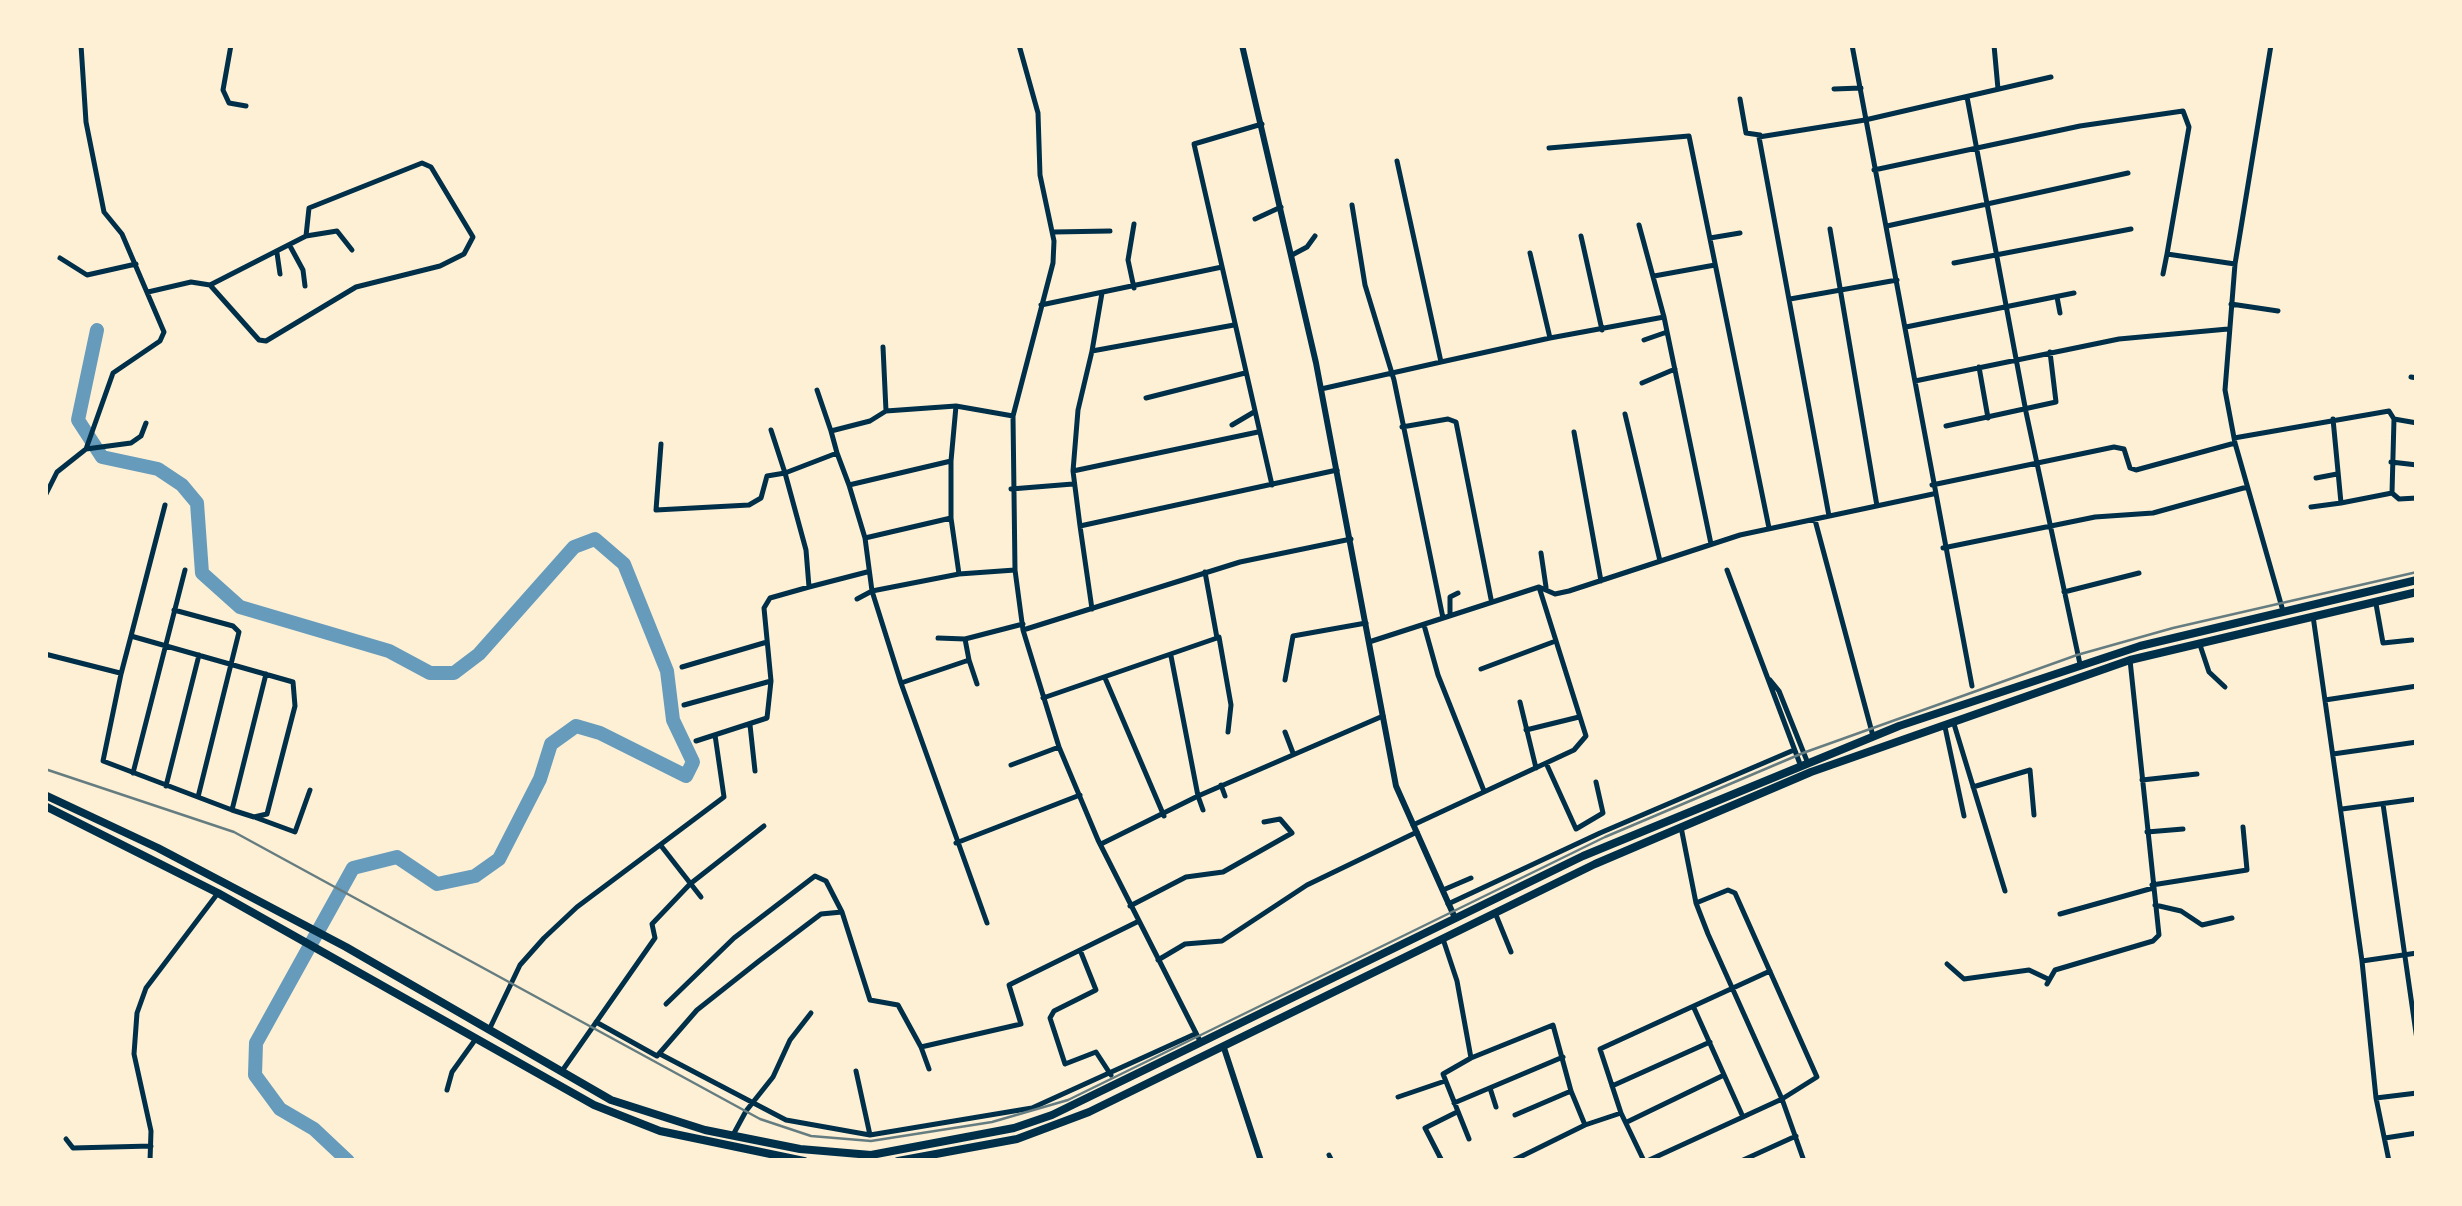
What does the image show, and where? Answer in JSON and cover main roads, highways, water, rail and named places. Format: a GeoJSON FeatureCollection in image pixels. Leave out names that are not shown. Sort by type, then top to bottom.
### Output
{"type":"FeatureCollection","features":[{"type":"Feature","properties":{"kind":"highway"},"geometry":{"type":"LineString","coordinates":[[45,795],[158,848],[346,947],[560,1074],[654,1116],[734,1136],[836,1154],[871,1154],[1014,1128],[1108,1090],[1600,849],[1873,736],[2080,664],[2417,580]]}},
{"type":"Feature","properties":{"kind":"highway"},"geometry":{"type":"LineString","coordinates":[[898,1161],[941,1158],[1018,1139],[1112,1101],[1596,864],[1812,772],[2130,660],[2417,592]]}},
{"type":"Feature","properties":{"kind":"highway"},"geometry":{"type":"LineString","coordinates":[[1986,695],[1984,700],[1989,708]]}},
{"type":"Feature","properties":{"kind":"highway"},"geometry":{"type":"LineString","coordinates":[[1962,704],[1968,715]]}},
{"type":"Feature","properties":{"kind":"highway"},"geometry":{"type":"LineString","coordinates":[[45,806],[218,893],[594,1105],[660,1131],[804,1161]]}},
{"type":"Feature","properties":{"kind":"highway"},"geometry":{"type":"LineString","coordinates":[[153,858],[158,848]]}},
{"type":"Feature","properties":{"kind":"highway"},"geometry":{"type":"LineString","coordinates":[[510,1058],[515,1058],[516,1047]]}},
{"type":"Feature","properties":{"kind":"highway"},"geometry":{"type":"LineString","coordinates":[[532,1070],[537,1060]]}},
{"type":"Feature","properties":{"kind":"highway"},"geometry":{"type":"LineString","coordinates":[[1126,1082],[1125,1090],[1132,1092]]}},
{"type":"Feature","properties":{"kind":"highway"},"geometry":{"type":"LineString","coordinates":[[1108,1090],[1112,1101]]}},
{"type":"Feature","properties":{"kind":"waterway"},"geometry":{"type":"LineString","coordinates":[[97,330],[78,420],[102,457],[158,469],[182,485],[197,503],[202,573],[240,607],[389,651],[430,673],[454,673],[479,654],[574,547],[595,539],[624,564],[667,671],[673,720],[693,762],[686,776],[600,733],[576,726],[551,744],[540,779],[499,859],[475,876],[437,884],[397,857],[353,868],[256,1043],[255,1075],[280,1109],[314,1129],[348,1161]]}},
{"type":"Feature","properties":{"kind":"railway"},"geometry":{"type":"LineString","coordinates":[[45,769],[234,832],[760,1119],[811,1136],[871,1141],[992,1122],[1068,1100],[1605,837],[1803,753],[2077,655],[2173,628],[2417,572]]}}]}
